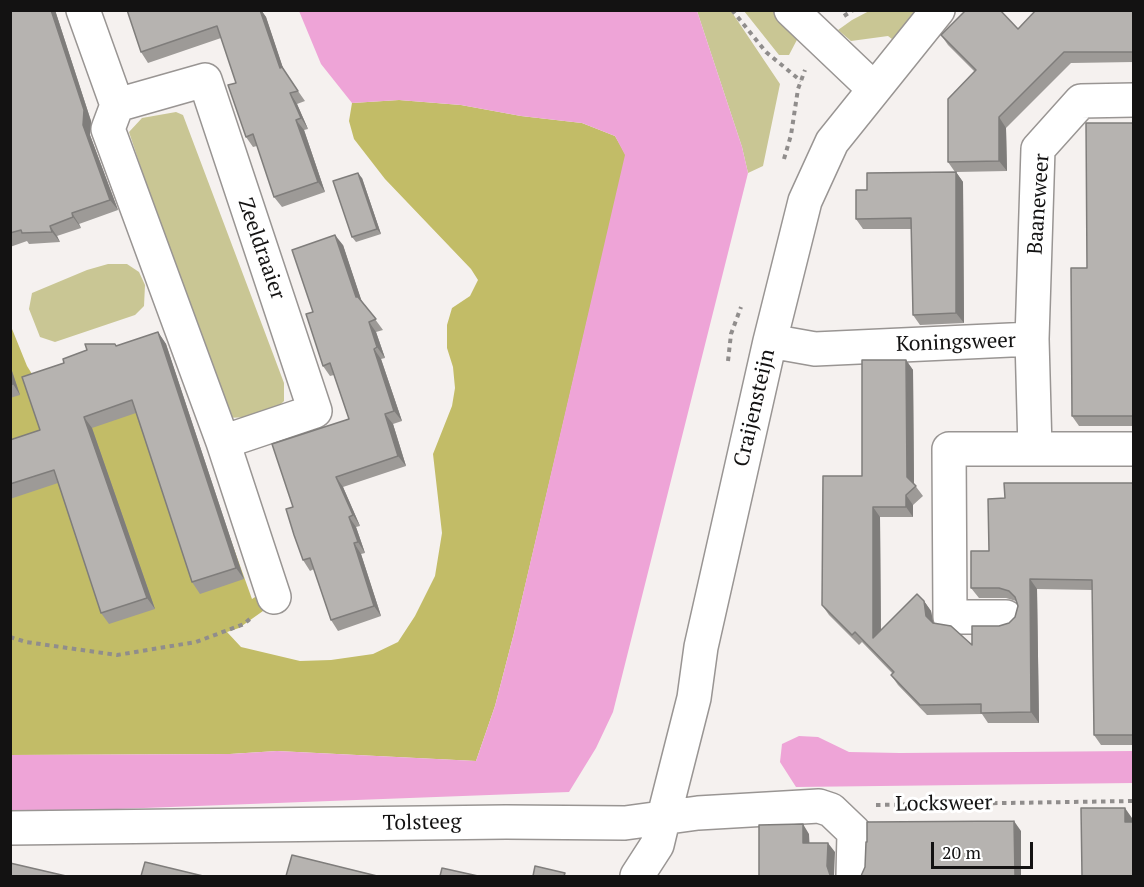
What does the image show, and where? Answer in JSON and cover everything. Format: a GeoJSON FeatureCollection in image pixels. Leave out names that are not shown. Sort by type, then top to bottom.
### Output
{"type":"FeatureCollection","features":[{"type":"Feature","properties":{"kind":"street"},"geometry":{"type":"LineString","coordinates":[[83,10],[117,105],[108,129],[223,442],[274,597]]}},
{"type":"Feature","properties":{"kind":"street"},"geometry":{"type":"LineString","coordinates":[[790,10],[873,88]]}},
{"type":"Feature","properties":{"kind":"street","name":"Craijensteijn"},"geometry":{"type":"LineString","coordinates":[[637,876],[661,830],[694,698],[701,647],[770,341],[805,201],[832,142],[873,88],[938,10]]}},
{"type":"Feature","properties":{"kind":"street","name":"Zeeldraaier"},"geometry":{"type":"LineString","coordinates":[[117,105],[205,80],[315,411],[223,442]]}},
{"type":"Feature","properties":{"kind":"street","name":"Baaneweer"},"geometry":{"type":"LineString","coordinates":[[1032,339],[1038,149],[1081,101],[1134,100]]}},
{"type":"Feature","properties":{"kind":"street","name":"Koningsweer"},"geometry":{"type":"LineString","coordinates":[[770,341],[815,349],[1032,339],[1035,449]]}},
{"type":"Feature","properties":{"kind":"street"},"geometry":{"type":"LineString","coordinates":[[1006,617],[950,617],[949,449],[1134,449]]}},
{"type":"Feature","properties":{"kind":"street","name":"Tolsteeg"},"geometry":{"type":"LineString","coordinates":[[10,828],[494,822],[625,823],[661,830],[819,806],[831,810]]}},
{"type":"Feature","properties":{"kind":"street"},"geometry":{"type":"LineString","coordinates":[[831,810],[854,832],[853,876]]}},
{"type":"Feature","properties":{"kind":"street","name":"Craijensteijn"},"geometry":{"type":"LineString","coordinates":[[661,830],[664,876]]}},
{"type":"Feature","properties":{"kind":"path"},"geometry":{"type":"LineString","coordinates":[[732,10],[766,52],[801,81]]}},
{"type":"Feature","properties":{"kind":"path"},"geometry":{"type":"LineString","coordinates":[[10,637],[26,642],[117,655],[196,642],[244,624],[274,597]]}},
{"type":"Feature","properties":{"kind":"path","name":"Locksweer"},"geometry":{"type":"LineString","coordinates":[[831,810],[880,805],[1134,801]]}},
{"type":"Feature","properties":{"kind":"shaded area"},"geometry":{"type":"Polygon","coordinates":[[[871,10],[916,11],[892,39],[888,36],[851,41],[838,30],[871,10]]]}},
{"type":"Feature","properties":{"kind":"shaded area"},"geometry":{"type":"Polygon","coordinates":[[[299,11],[697,11],[742,147],[748,173],[613,712],[596,748],[569,792],[11,813],[11,755],[230,754],[277,751],[476,761],[495,706],[514,633],[625,155],[615,136],[582,123],[521,116],[461,105],[399,100],[352,103],[321,64],[299,11]]]}},
{"type":"Feature","properties":{"kind":"shaded area"},"geometry":{"type":"Polygon","coordinates":[[[697,11],[731,11],[780,84],[763,166],[748,173],[742,147],[697,11]]]}},
{"type":"Feature","properties":{"kind":"shaded area"},"geometry":{"type":"Polygon","coordinates":[[[744,11],[773,11],[800,34],[789,55],[779,55],[744,11]]]}},
{"type":"Feature","properties":{"kind":"shaded area"},"geometry":{"type":"Polygon","coordinates":[[[399,100],[461,105],[521,116],[582,123],[615,136],[626,155],[514,633],[495,706],[476,761],[277,751],[230,754],[11,755],[10,324],[32,374],[158,337],[252,599],[266,590],[270,606],[239,628],[227,632],[241,647],[300,661],[331,660],[373,654],[398,642],[415,616],[435,576],[442,533],[433,454],[452,406],[455,388],[453,367],[447,348],[447,325],[452,308],[470,296],[478,280],[471,269],[385,179],[354,139],[349,121],[352,103],[399,100]]]}},
{"type":"Feature","properties":{"kind":"shaded area"},"geometry":{"type":"Polygon","coordinates":[[[176,112],[183,115],[284,383],[284,401],[275,410],[252,417],[224,418],[129,132],[142,118],[176,112]]]}},
{"type":"Feature","properties":{"kind":"shaded area"},"geometry":{"type":"Polygon","coordinates":[[[108,264],[127,264],[139,272],[145,285],[144,306],[135,315],[55,342],[40,337],[29,309],[32,293],[87,270],[108,264]]]}},
{"type":"Feature","properties":{"kind":"shaded area"},"geometry":{"type":"Polygon","coordinates":[[[799,736],[818,737],[849,752],[1133,751],[1133,783],[796,787],[780,762],[782,744],[799,736]]]}},
{"type":"Feature","properties":{"kind":"building"},"geometry":{"type":"Polygon","coordinates":[[[10,10],[51,10],[84,110],[83,125],[110,200],[72,213],[73,217],[50,226],[52,232],[22,233],[21,230],[10,233],[10,10]]]}},
{"type":"Feature","properties":{"kind":"building"},"geometry":{"type":"Polygon","coordinates":[[[127,10],[260,10],[280,68],[282,67],[298,91],[290,93],[301,118],[296,120],[318,182],[274,197],[253,134],[246,137],[228,85],[236,83],[217,26],[141,52],[127,10]]]}},
{"type":"Feature","properties":{"kind":"building"},"geometry":{"type":"Polygon","coordinates":[[[966,10],[1000,10],[1018,29],[1036,10],[1134,10],[1134,52],[1064,52],[999,117],[999,161],[948,162],[948,99],[976,70],[941,35],[966,10]]]}},
{"type":"Feature","properties":{"kind":"building"},"geometry":{"type":"Polygon","coordinates":[[[1086,123],[1134,123],[1134,416],[1072,416],[1071,268],[1087,268],[1086,123]]]}},
{"type":"Feature","properties":{"kind":"building"},"geometry":{"type":"Polygon","coordinates":[[[956,172],[956,313],[913,315],[911,218],[856,219],[856,190],[867,190],[867,173],[956,172]]]}},
{"type":"Feature","properties":{"kind":"building"},"geometry":{"type":"Polygon","coordinates":[[[358,173],[377,229],[352,237],[333,181],[358,173]]]}},
{"type":"Feature","properties":{"kind":"building"},"geometry":{"type":"Polygon","coordinates":[[[335,235],[356,297],[376,319],[369,322],[377,347],[374,349],[394,411],[385,414],[398,456],[336,477],[353,515],[349,517],[358,542],[354,543],[374,606],[331,620],[310,558],[303,560],[294,535],[286,509],[293,507],[272,444],[349,419],[330,363],[323,366],[306,314],[313,312],[292,250],[335,235]]]}},
{"type":"Feature","properties":{"kind":"building"},"geometry":{"type":"Polygon","coordinates":[[[158,332],[236,568],[192,582],[132,400],[84,417],[147,598],[101,613],[54,470],[10,484],[10,440],[40,430],[22,377],[64,363],[63,359],[87,350],[85,344],[115,344],[116,346],[158,332]]]}},
{"type":"Feature","properties":{"kind":"building"},"geometry":{"type":"Polygon","coordinates":[[[862,360],[906,360],[907,477],[916,486],[906,495],[906,507],[873,507],[873,638],[917,594],[924,601],[926,616],[933,623],[951,626],[972,645],[972,626],[999,626],[1009,623],[1015,617],[1018,606],[1015,597],[1009,591],[999,588],[971,588],[971,551],[989,551],[988,499],[1005,498],[1004,483],[1134,483],[1134,735],[1094,735],[1092,580],[1030,579],[1031,712],[981,713],[981,704],[920,705],[891,675],[894,672],[855,632],[852,635],[822,605],[823,476],[862,476],[862,360]]]}},
{"type":"Feature","properties":{"kind":"building"},"geometry":{"type":"Polygon","coordinates":[[[1081,808],[1125,808],[1125,822],[1134,822],[1134,876],[1082,876],[1081,808]]]}},
{"type":"Feature","properties":{"kind":"building"},"geometry":{"type":"Polygon","coordinates":[[[1014,821],[1015,876],[861,876],[865,867],[867,822],[1014,821]]]}},
{"type":"Feature","properties":{"kind":"building"},"geometry":{"type":"Polygon","coordinates":[[[803,824],[803,843],[828,843],[827,866],[831,876],[759,876],[759,825],[803,824]]]}},
{"type":"Feature","properties":{"kind":"building"},"geometry":{"type":"Polygon","coordinates":[[[292,855],[377,876],[286,876],[292,855]]]}},
{"type":"Feature","properties":{"kind":"building"},"geometry":{"type":"Polygon","coordinates":[[[145,862],[203,876],[141,876],[145,862]]]}},
{"type":"Feature","properties":{"kind":"building"},"geometry":{"type":"Polygon","coordinates":[[[10,863],[66,876],[10,876],[10,863]]]}},
{"type":"Feature","properties":{"kind":"building"},"geometry":{"type":"Polygon","coordinates":[[[535,866],[565,873],[564,876],[533,876],[535,866]]]}},
{"type":"Feature","properties":{"kind":"building"},"geometry":{"type":"Polygon","coordinates":[[[442,868],[478,876],[440,876],[442,868]]]}}]}
